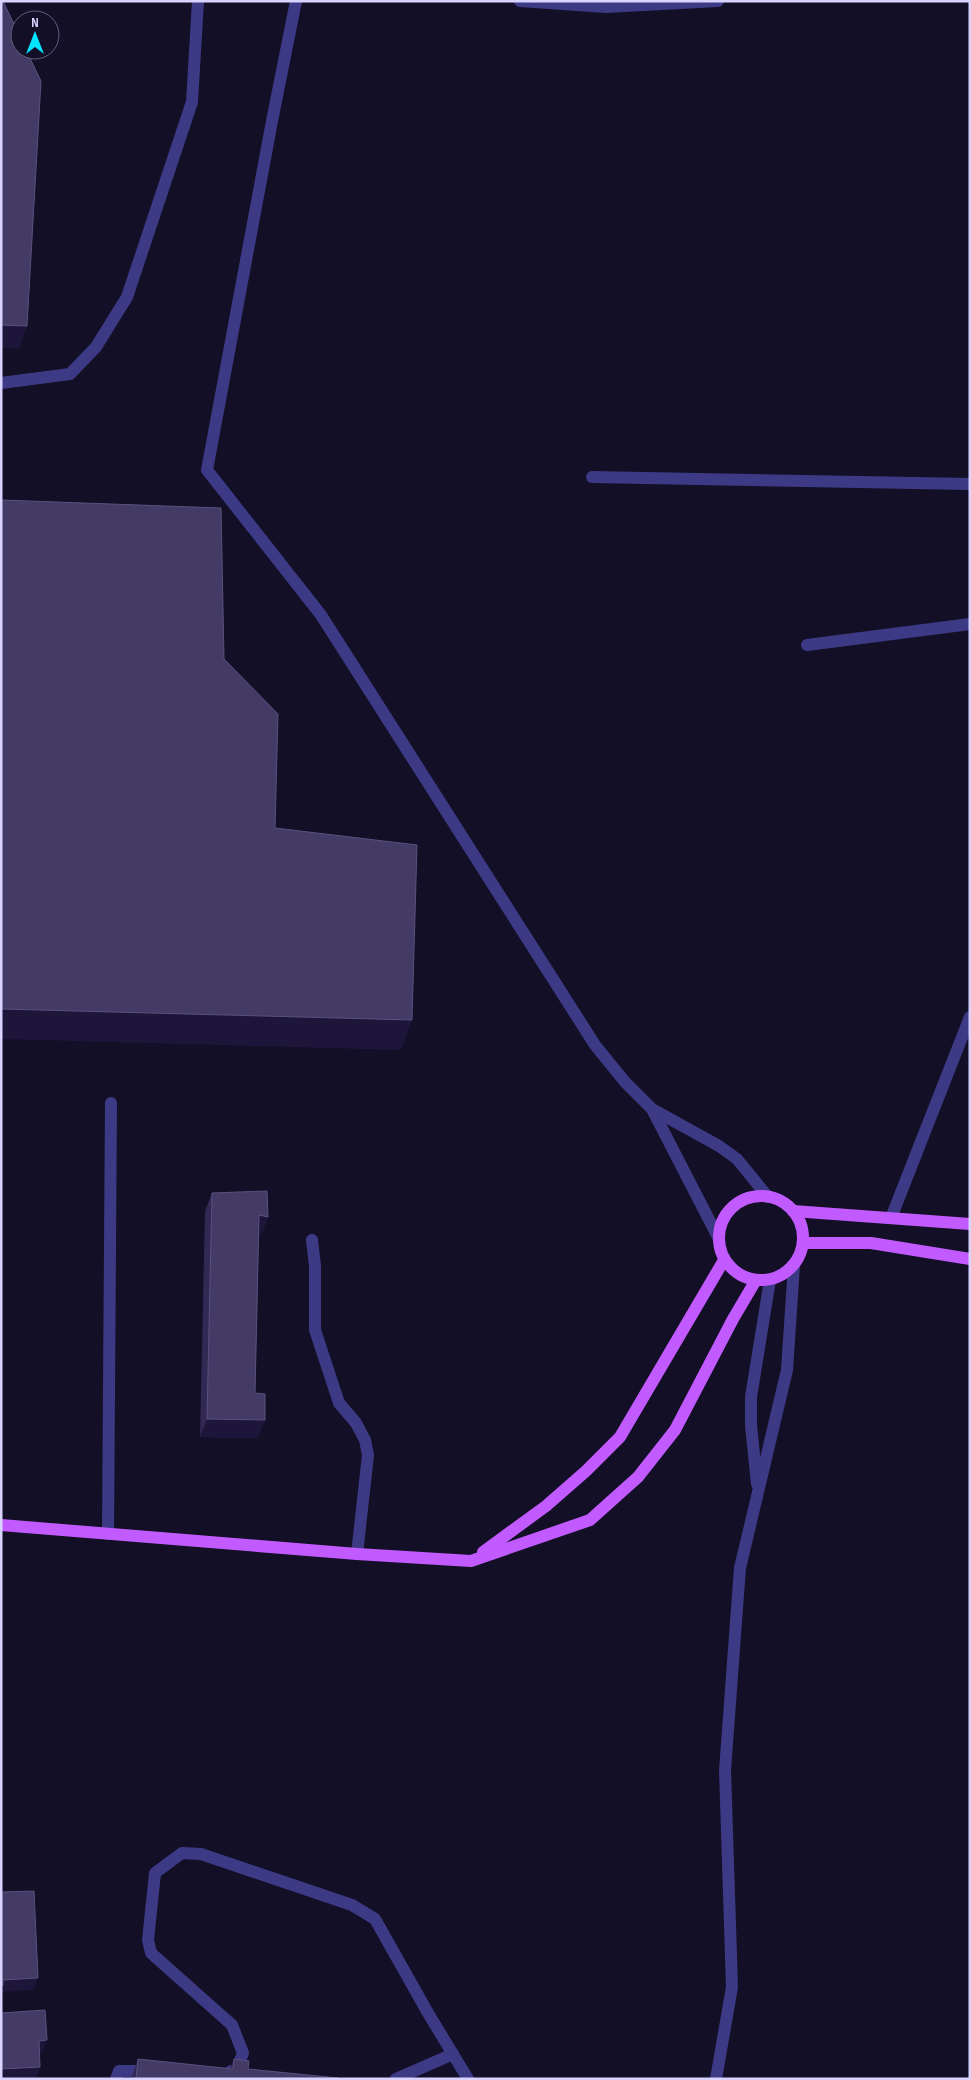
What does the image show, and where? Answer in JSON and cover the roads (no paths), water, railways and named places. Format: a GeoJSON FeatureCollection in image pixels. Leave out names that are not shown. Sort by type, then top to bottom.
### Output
{"type":"FeatureCollection","features":[{"type":"Feature","properties":{"kind":"main road"},"geometry":{"type":"LineString","coordinates":[[753,1197],[768,1197],[782,1201],[793,1211],[801,1223],[803,1243],[801,1252],[794,1265],[783,1275],[770,1280],[756,1280],[744,1277],[732,1270],[724,1260],[719,1247],[718,1234],[722,1221],[729,1210],[739,1201],[753,1197]]}},
{"type":"Feature","properties":{"kind":"main road"},"geometry":{"type":"LineString","coordinates":[[793,1211],[970,1224]]}},
{"type":"Feature","properties":{"kind":"main road"},"geometry":{"type":"LineString","coordinates":[[803,1243],[871,1243],[970,1259]]}},
{"type":"Feature","properties":{"kind":"main road"},"geometry":{"type":"LineString","coordinates":[[471,1561],[546,1506],[586,1472],[620,1437],[724,1260]]}},
{"type":"Feature","properties":{"kind":"main road"},"geometry":{"type":"LineString","coordinates":[[1,1525],[357,1554],[471,1561],[590,1520],[638,1477],[675,1430],[733,1319],[756,1280]]}},
{"type":"Feature","properties":{"kind":"street"},"geometry":{"type":"LineString","coordinates":[[1,383],[70,374],[96,347],[127,297],[192,102],[198,1]]}},
{"type":"Feature","properties":{"kind":"street"},"geometry":{"type":"LineString","coordinates":[[296,1],[270,130],[208,470],[321,615],[595,1045],[625,1082],[652,1109],[737,1158],[768,1197]]}},
{"type":"Feature","properties":{"kind":"street"},"geometry":{"type":"LineString","coordinates":[[520,1],[606,7],[718,1]]}},
{"type":"Feature","properties":{"kind":"street"},"geometry":{"type":"LineString","coordinates":[[592,477],[970,484]]}},
{"type":"Feature","properties":{"kind":"street"},"geometry":{"type":"LineString","coordinates":[[807,645],[970,624]]}},
{"type":"Feature","properties":{"kind":"street"},"geometry":{"type":"LineString","coordinates":[[890,1218],[970,1017]]}},
{"type":"Feature","properties":{"kind":"street"},"geometry":{"type":"LineString","coordinates":[[108,1534],[111,1103]]}},
{"type":"Feature","properties":{"kind":"street"},"geometry":{"type":"LineString","coordinates":[[652,1109],[719,1239]]}},
{"type":"Feature","properties":{"kind":"street"},"geometry":{"type":"LineString","coordinates":[[312,1240],[315,1266],[315,1330],[340,1403],[356,1423],[365,1440],[368,1456],[357,1554]]}},
{"type":"Feature","properties":{"kind":"street"},"geometry":{"type":"LineString","coordinates":[[716,2079],[732,1987],[726,1760],[740,1568],[787,1370],[794,1265]]}},
{"type":"Feature","properties":{"kind":"street"},"geometry":{"type":"LineString","coordinates":[[757,1494],[751,1425],[751,1396],[770,1280]]}},
{"type":"Feature","properties":{"kind":"street"},"geometry":{"type":"LineString","coordinates":[[217,2070],[236,2070],[243,2053],[232,2025],[151,1953],[148,1940],[154,1873],[182,1853],[200,1854],[352,1905],[375,1919],[468,2079]]}},
{"type":"Feature","properties":{"kind":"street"},"geometry":{"type":"LineString","coordinates":[[396,2079],[453,2054]]}},
{"type":"Feature","properties":{"kind":"street"},"geometry":{"type":"LineString","coordinates":[[116,2079],[119,2070],[168,2070]]}}]}
